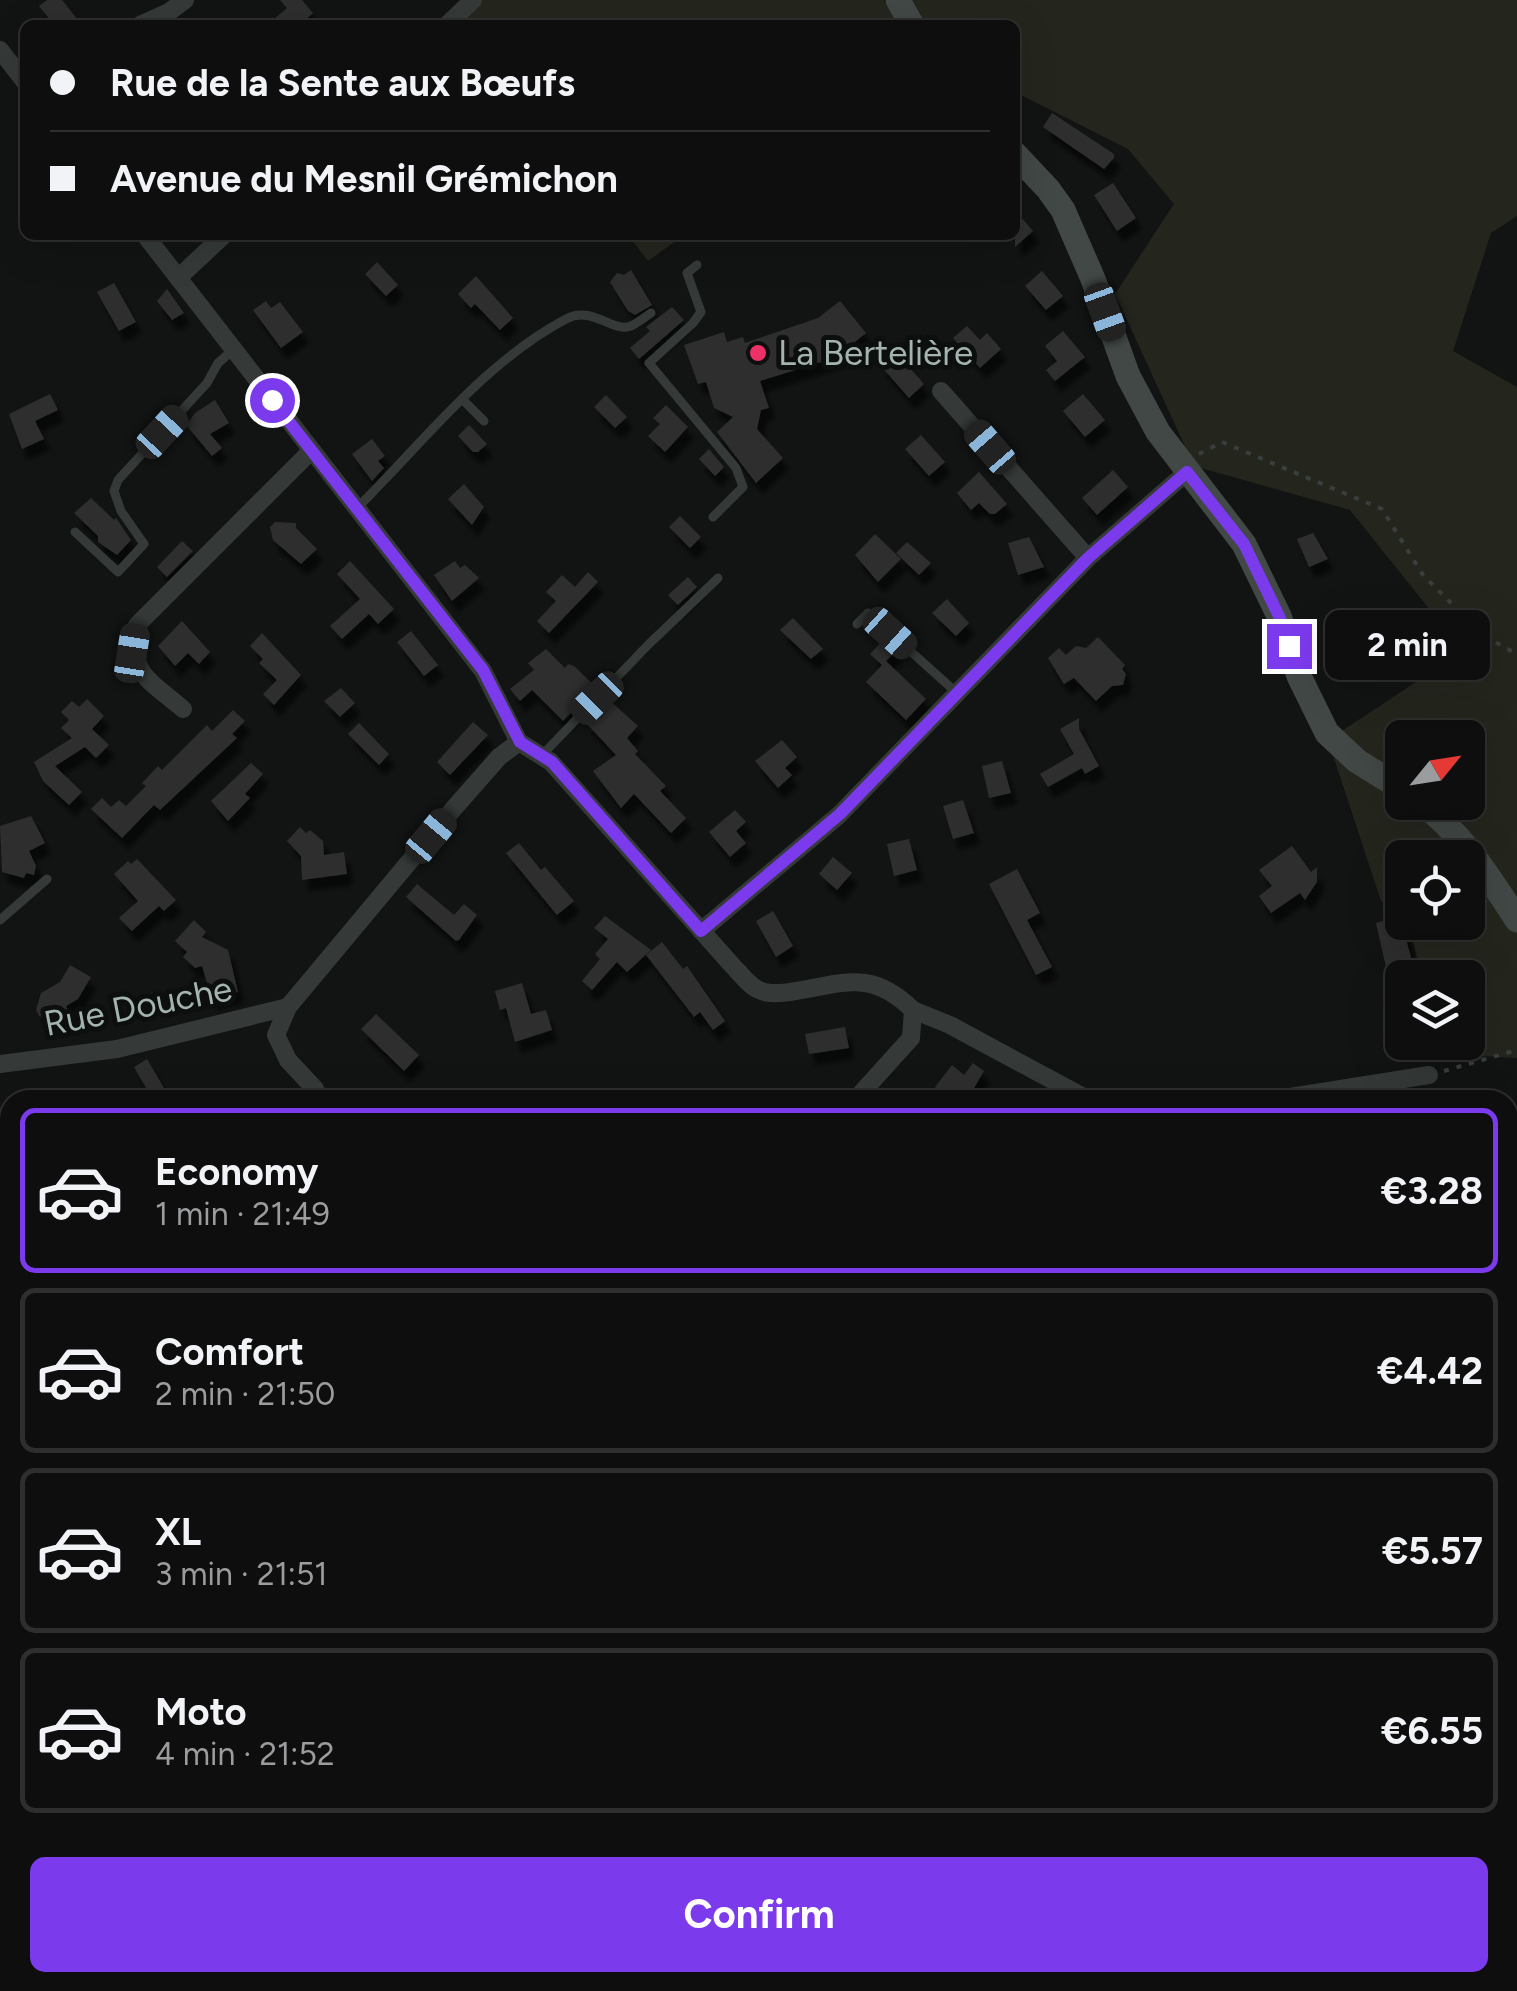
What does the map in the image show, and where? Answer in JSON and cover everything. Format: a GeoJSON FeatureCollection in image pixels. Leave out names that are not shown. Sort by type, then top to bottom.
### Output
{"type":"FeatureCollection","features":[{"type":"Feature","properties":{"kind":"street"},"geometry":{"type":"LineString","coordinates":[[152,20],[185,0]]}},
{"type":"Feature","properties":{"kind":"street"},"geometry":{"type":"LineString","coordinates":[[452,20],[473,0]]}},
{"type":"Feature","properties":{"kind":"street"},"geometry":{"type":"LineString","coordinates":[[0,50],[20,76]]}},
{"type":"Feature","properties":{"kind":"street"},"geometry":{"type":"LineString","coordinates":[[1020,159],[1063,210],[1094,279],[1128,376],[1170,448],[1244,544],[1279,616],[1300,676],[1327,733],[1357,761],[1385,778]]}},
{"type":"Feature","properties":{"kind":"street"},"geometry":{"type":"LineString","coordinates":[[149,240],[483,670],[520,742],[542,754],[757,990],[773,994],[845,982],[874,982],[898,995],[913,1010],[950,1025],[1070,1090]]}},
{"type":"Feature","properties":{"kind":"street"},"geometry":{"type":"LineString","coordinates":[[178,278],[219,240]]}},
{"type":"Feature","properties":{"kind":"street"},"geometry":{"type":"LineString","coordinates":[[942,391],[1088,558]]}},
{"type":"Feature","properties":{"kind":"street"},"geometry":{"type":"LineString","coordinates":[[184,709],[140,672],[132,653],[136,625],[311,451]]}},
{"type":"Feature","properties":{"kind":"street"},"geometry":{"type":"LineString","coordinates":[[701,931],[840,814],[1088,558],[1187,472]]}},
{"type":"Feature","properties":{"kind":"street"},"geometry":{"type":"LineString","coordinates":[[312,1090],[288,1060],[276,1035],[288,1008],[455,807],[499,757],[520,742]]}},
{"type":"Feature","properties":{"kind":"street"},"geometry":{"type":"LineString","coordinates":[[1444,820],[1486,872],[1517,920]]}},
{"type":"Feature","properties":{"kind":"street","name":"Rue Douche"},"geometry":{"type":"LineString","coordinates":[[0,1064],[117,1049],[288,1008]]}},
{"type":"Feature","properties":{"kind":"street"},"geometry":{"type":"LineString","coordinates":[[865,1090],[911,1038],[913,1010]]}},
{"type":"Feature","properties":{"kind":"street"},"geometry":{"type":"LineString","coordinates":[[1334,1090],[1430,1075]]}},
{"type":"Feature","properties":{"kind":"lane"},"geometry":{"type":"LineString","coordinates":[[696,265],[687,273],[700,312],[649,364],[736,468],[743,487],[713,517]]}},
{"type":"Feature","properties":{"kind":"lane"},"geometry":{"type":"LineString","coordinates":[[357,508],[511,355],[570,316],[585,314],[623,327],[651,314]]}},
{"type":"Feature","properties":{"kind":"lane"},"geometry":{"type":"LineString","coordinates":[[75,532],[118,572],[144,544],[122,511],[114,491],[118,480],[232,350]]}},
{"type":"Feature","properties":{"kind":"lane"},"geometry":{"type":"LineString","coordinates":[[463,400],[484,421]]}},
{"type":"Feature","properties":{"kind":"lane"},"geometry":{"type":"LineString","coordinates":[[542,754],[718,578]]}},
{"type":"Feature","properties":{"kind":"lane"},"geometry":{"type":"LineString","coordinates":[[857,624],[868,613],[957,694]]}},
{"type":"Feature","properties":{"kind":"lane"},"geometry":{"type":"LineString","coordinates":[[0,920],[47,880]]}},
{"type":"Feature","properties":{"kind":"path"},"geometry":{"type":"LineString","coordinates":[[1170,448],[1179,442],[1190,459],[1222,442],[1382,509],[1423,576],[1484,636],[1517,654]]}},
{"type":"Feature","properties":{"kind":"path"},"geometry":{"type":"LineString","coordinates":[[1430,1075],[1517,1050]]}},
{"type":"Feature","properties":{"kind":"shaded area"},"geometry":{"type":"Polygon","coordinates":[[[482,0],[884,0],[895,20],[460,20],[482,0]]]}},
{"type":"Feature","properties":{"kind":"shaded area"},"geometry":{"type":"Polygon","coordinates":[[[913,0],[1517,0],[1517,216],[1491,233],[1453,351],[1517,387],[1517,1058],[1485,1056],[1485,960],[1418,960],[1412,940],[1485,940],[1485,840],[1385,840],[1385,903],[1381,901],[1328,740],[1463,651],[1350,510],[1194,466],[1115,294],[1174,204],[1128,149],[1020,95],[1020,20],[923,20],[913,0]]]}},
{"type":"Feature","properties":{"kind":"shaded area"},"geometry":{"type":"Polygon","coordinates":[[[632,240],[677,240],[648,261],[632,240]]]}},
{"type":"Feature","properties":{"kind":"building"},"geometry":{"type":"Polygon","coordinates":[[[47,0],[62,0],[78,20],[50,20],[39,6],[47,0]]]}},
{"type":"Feature","properties":{"kind":"building"},"geometry":{"type":"Polygon","coordinates":[[[280,0],[302,0],[313,13],[305,20],[273,20],[287,8],[280,0]]]}},
{"type":"Feature","properties":{"kind":"building"},"geometry":{"type":"Polygon","coordinates":[[[1052,113],[1114,154],[1114,158],[1104,169],[1043,127],[1052,113]]]}},
{"type":"Feature","properties":{"kind":"building"},"geometry":{"type":"Polygon","coordinates":[[[1113,183],[1136,218],[1117,231],[1094,195],[1113,183]]]}},
{"type":"Feature","properties":{"kind":"building"},"geometry":{"type":"Polygon","coordinates":[[[1020,216],[1033,231],[1015,247],[1015,240],[1020,240],[1020,216]]]}},
{"type":"Feature","properties":{"kind":"building"},"geometry":{"type":"Polygon","coordinates":[[[377,262],[398,285],[386,296],[365,274],[377,262]]]}},
{"type":"Feature","properties":{"kind":"building"},"geometry":{"type":"Polygon","coordinates":[[[631,270],[652,305],[635,315],[628,311],[610,282],[617,273],[624,275],[631,270]]]}},
{"type":"Feature","properties":{"kind":"building"},"geometry":{"type":"Polygon","coordinates":[[[1042,271],[1063,296],[1046,310],[1025,286],[1042,271]]]}},
{"type":"Feature","properties":{"kind":"building"},"geometry":{"type":"Polygon","coordinates":[[[476,276],[513,318],[500,330],[475,304],[471,308],[458,294],[476,276]]]}},
{"type":"Feature","properties":{"kind":"building"},"geometry":{"type":"Polygon","coordinates":[[[114,283],[136,322],[119,331],[97,292],[114,283]]]}},
{"type":"Feature","properties":{"kind":"building"},"geometry":{"type":"Polygon","coordinates":[[[167,289],[184,313],[172,320],[157,301],[167,289]]]}},
{"type":"Feature","properties":{"kind":"building"},"geometry":{"type":"Polygon","coordinates":[[[266,301],[271,308],[280,302],[303,332],[281,348],[253,310],[266,301]]]}},
{"type":"Feature","properties":{"kind":"building"},"geometry":{"type":"Polygon","coordinates":[[[840,301],[866,333],[837,357],[760,381],[769,408],[761,410],[757,429],[783,458],[756,483],[717,432],[733,417],[714,408],[706,382],[698,384],[684,345],[724,332],[727,342],[743,337],[745,343],[818,318],[840,301]]]}},
{"type":"Feature","properties":{"kind":"building"},"geometry":{"type":"Polygon","coordinates":[[[672,307],[684,320],[639,359],[630,348],[650,331],[646,327],[672,307]]]}},
{"type":"Feature","properties":{"kind":"building"},"geometry":{"type":"Polygon","coordinates":[[[967,326],[980,340],[987,333],[1001,349],[980,368],[953,338],[967,326]]]}},
{"type":"Feature","properties":{"kind":"building"},"geometry":{"type":"Polygon","coordinates":[[[1063,331],[1085,357],[1055,381],[1046,370],[1057,361],[1045,346],[1063,331]]]}},
{"type":"Feature","properties":{"kind":"building"},"geometry":{"type":"Polygon","coordinates":[[[895,351],[924,384],[909,398],[880,365],[895,351]]]}},
{"type":"Feature","properties":{"kind":"building"},"geometry":{"type":"Polygon","coordinates":[[[50,394],[58,410],[35,421],[44,439],[22,449],[9,414],[50,394]]]}},
{"type":"Feature","properties":{"kind":"building"},"geometry":{"type":"Polygon","coordinates":[[[1083,394],[1105,420],[1085,437],[1063,411],[1083,394]]]}},
{"type":"Feature","properties":{"kind":"building"},"geometry":{"type":"Polygon","coordinates":[[[606,395],[627,417],[615,428],[594,407],[606,395]]]}},
{"type":"Feature","properties":{"kind":"building"},"geometry":{"type":"Polygon","coordinates":[[[215,400],[229,423],[210,434],[222,448],[212,456],[186,425],[195,413],[215,400]]]}},
{"type":"Feature","properties":{"kind":"building"},"geometry":{"type":"Polygon","coordinates":[[[666,405],[688,427],[665,452],[648,436],[660,424],[653,418],[666,405]]]}},
{"type":"Feature","properties":{"kind":"building"},"geometry":{"type":"Polygon","coordinates":[[[469,425],[487,444],[478,452],[473,452],[458,436],[469,425]]]}},
{"type":"Feature","properties":{"kind":"building"},"geometry":{"type":"Polygon","coordinates":[[[921,435],[945,462],[929,476],[905,449],[921,435]]]}},
{"type":"Feature","properties":{"kind":"building"},"geometry":{"type":"Polygon","coordinates":[[[372,439],[385,456],[378,461],[384,468],[372,481],[352,454],[372,439]]]}},
{"type":"Feature","properties":{"kind":"building"},"geometry":{"type":"Polygon","coordinates":[[[709,449],[724,467],[715,476],[699,459],[709,449]]]}},
{"type":"Feature","properties":{"kind":"building"},"geometry":{"type":"Polygon","coordinates":[[[1113,470],[1128,487],[1097,515],[1082,498],[1113,470]]]}},
{"type":"Feature","properties":{"kind":"building"},"geometry":{"type":"Polygon","coordinates":[[[979,472],[1007,504],[995,514],[979,503],[971,510],[957,493],[979,472]]]}},
{"type":"Feature","properties":{"kind":"building"},"geometry":{"type":"Polygon","coordinates":[[[464,484],[484,507],[472,525],[448,499],[464,484]]]}},
{"type":"Feature","properties":{"kind":"building"},"geometry":{"type":"Polygon","coordinates":[[[91,498],[116,518],[131,540],[117,555],[98,542],[98,536],[74,513],[91,498]]]}},
{"type":"Feature","properties":{"kind":"building"},"geometry":{"type":"Polygon","coordinates":[[[680,516],[701,537],[690,548],[669,527],[680,516]]]}},
{"type":"Feature","properties":{"kind":"building"},"geometry":{"type":"Polygon","coordinates":[[[275,522],[296,523],[296,528],[317,549],[301,564],[273,540],[270,527],[275,522]]]}},
{"type":"Feature","properties":{"kind":"building"},"geometry":{"type":"Polygon","coordinates":[[[1313,533],[1328,559],[1309,567],[1297,539],[1313,533]]]}},
{"type":"Feature","properties":{"kind":"building"},"geometry":{"type":"Polygon","coordinates":[[[875,534],[901,559],[878,582],[855,555],[875,534]]]}},
{"type":"Feature","properties":{"kind":"building"},"geometry":{"type":"Polygon","coordinates":[[[1029,537],[1044,567],[1018,575],[1008,543],[1029,537]]]}},
{"type":"Feature","properties":{"kind":"building"},"geometry":{"type":"Polygon","coordinates":[[[182,541],[193,551],[167,577],[157,567],[182,541]]]}},
{"type":"Feature","properties":{"kind":"building"},"geometry":{"type":"Polygon","coordinates":[[[907,542],[931,563],[919,575],[896,553],[907,542]]]}},
{"type":"Feature","properties":{"kind":"building"},"geometry":{"type":"Polygon","coordinates":[[[350,561],[394,609],[378,624],[369,614],[342,639],[330,626],[360,599],[337,574],[350,561]]]}},
{"type":"Feature","properties":{"kind":"building"},"geometry":{"type":"Polygon","coordinates":[[[455,561],[479,578],[452,601],[434,575],[455,561]]]}},
{"type":"Feature","properties":{"kind":"building"},"geometry":{"type":"Polygon","coordinates":[[[588,572],[598,582],[549,633],[537,621],[556,601],[546,592],[562,575],[575,587],[588,572]]]}},
{"type":"Feature","properties":{"kind":"building"},"geometry":{"type":"Polygon","coordinates":[[[688,577],[697,587],[678,605],[668,595],[688,577]]]}},
{"type":"Feature","properties":{"kind":"building"},"geometry":{"type":"Polygon","coordinates":[[[947,599],[969,623],[956,636],[932,613],[947,599]]]}},
{"type":"Feature","properties":{"kind":"building"},"geometry":{"type":"Polygon","coordinates":[[[793,618],[823,649],[811,659],[780,630],[793,618]]]}},
{"type":"Feature","properties":{"kind":"building"},"geometry":{"type":"Polygon","coordinates":[[[182,621],[210,652],[199,664],[188,653],[175,666],[158,646],[182,621]]]}},
{"type":"Feature","properties":{"kind":"building"},"geometry":{"type":"Polygon","coordinates":[[[411,631],[438,665],[424,676],[397,642],[411,631]]]}},
{"type":"Feature","properties":{"kind":"building"},"geometry":{"type":"Polygon","coordinates":[[[262,633],[301,675],[274,705],[263,694],[277,680],[259,663],[263,659],[250,646],[262,633]]]}},
{"type":"Feature","properties":{"kind":"building"},"geometry":{"type":"Polygon","coordinates":[[[1098,637],[1125,665],[1122,669],[1126,674],[1123,685],[1112,686],[1096,701],[1074,678],[1064,684],[1048,658],[1059,648],[1066,655],[1076,646],[1086,648],[1098,637]]]}},
{"type":"Feature","properties":{"kind":"building"},"geometry":{"type":"Polygon","coordinates":[[[884,639],[896,651],[886,661],[926,699],[906,720],[866,682],[882,665],[870,654],[884,639]]]}},
{"type":"Feature","properties":{"kind":"building"},"geometry":{"type":"Polygon","coordinates":[[[546,649],[565,668],[568,664],[574,666],[596,687],[563,721],[532,690],[520,701],[510,689],[534,670],[528,663],[546,649]]]}},
{"type":"Feature","properties":{"kind":"building"},"geometry":{"type":"Polygon","coordinates":[[[341,688],[355,703],[340,717],[324,701],[341,688]]]}},
{"type":"Feature","properties":{"kind":"building"},"geometry":{"type":"Polygon","coordinates":[[[87,699],[104,716],[92,729],[109,745],[96,758],[85,747],[55,766],[82,792],[69,805],[43,781],[34,762],[72,738],[61,728],[69,720],[61,712],[72,701],[79,707],[87,699]]]}},
{"type":"Feature","properties":{"kind":"building"},"geometry":{"type":"Polygon","coordinates":[[[608,699],[638,726],[627,738],[638,751],[635,754],[666,786],[660,791],[686,818],[671,833],[634,794],[621,808],[593,771],[616,755],[585,722],[608,699]]]}},
{"type":"Feature","properties":{"kind":"building"},"geometry":{"type":"Polygon","coordinates":[[[233,710],[245,721],[232,734],[237,738],[160,810],[154,805],[122,838],[91,809],[102,798],[111,807],[119,800],[126,806],[146,786],[142,783],[158,766],[162,770],[207,725],[212,731],[233,710]]]}},
{"type":"Feature","properties":{"kind":"building"},"geometry":{"type":"Polygon","coordinates":[[[1079,718],[1079,729],[1099,766],[1085,774],[1082,768],[1048,787],[1040,774],[1074,754],[1060,729],[1079,718]]]}},
{"type":"Feature","properties":{"kind":"building"},"geometry":{"type":"Polygon","coordinates":[[[473,722],[488,735],[450,775],[437,762],[473,722]]]}},
{"type":"Feature","properties":{"kind":"building"},"geometry":{"type":"Polygon","coordinates":[[[359,723],[389,754],[379,765],[348,734],[359,723]]]}},
{"type":"Feature","properties":{"kind":"building"},"geometry":{"type":"Polygon","coordinates":[[[782,740],[797,757],[785,768],[792,775],[778,788],[755,761],[782,740]]]}},
{"type":"Feature","properties":{"kind":"building"},"geometry":{"type":"Polygon","coordinates":[[[1002,761],[1011,793],[989,798],[982,766],[1002,761]]]}},
{"type":"Feature","properties":{"kind":"building"},"geometry":{"type":"Polygon","coordinates":[[[251,763],[263,774],[245,794],[250,798],[228,821],[211,801],[251,763]]]}},
{"type":"Feature","properties":{"kind":"building"},"geometry":{"type":"Polygon","coordinates":[[[963,800],[974,833],[953,839],[943,806],[963,800]]]}},
{"type":"Feature","properties":{"kind":"building"},"geometry":{"type":"Polygon","coordinates":[[[735,810],[746,822],[736,831],[746,843],[730,857],[709,832],[735,810]]]}},
{"type":"Feature","properties":{"kind":"building"},"geometry":{"type":"Polygon","coordinates":[[[31,816],[45,843],[29,851],[36,866],[34,875],[26,873],[24,878],[2,872],[0,826],[31,816]]]}},
{"type":"Feature","properties":{"kind":"building"},"geometry":{"type":"Polygon","coordinates":[[[300,827],[323,841],[324,855],[344,852],[347,874],[302,880],[301,856],[287,841],[300,827]]]}},
{"type":"Feature","properties":{"kind":"building"},"geometry":{"type":"Polygon","coordinates":[[[909,839],[917,870],[894,876],[887,844],[909,839]]]}},
{"type":"Feature","properties":{"kind":"building"},"geometry":{"type":"Polygon","coordinates":[[[519,843],[574,901],[557,915],[506,853],[519,843]]]}},
{"type":"Feature","properties":{"kind":"building"},"geometry":{"type":"Polygon","coordinates":[[[1292,846],[1311,872],[1317,867],[1317,882],[1305,900],[1300,893],[1271,913],[1259,896],[1272,886],[1259,870],[1292,846]]]}},
{"type":"Feature","properties":{"kind":"building"},"geometry":{"type":"Polygon","coordinates":[[[833,857],[852,873],[837,890],[819,874],[833,857]]]}},
{"type":"Feature","properties":{"kind":"building"},"geometry":{"type":"Polygon","coordinates":[[[137,859],[176,900],[164,911],[159,906],[132,931],[119,918],[138,901],[114,874],[128,861],[131,864],[137,859]]]}},
{"type":"Feature","properties":{"kind":"building"},"geometry":{"type":"Polygon","coordinates":[[[1017,869],[1040,913],[1027,920],[1052,967],[1036,975],[989,884],[1017,869]]]}},
{"type":"Feature","properties":{"kind":"building"},"geometry":{"type":"Polygon","coordinates":[[[417,884],[454,915],[464,904],[477,915],[459,940],[406,897],[417,884]]]}},
{"type":"Feature","properties":{"kind":"building"},"geometry":{"type":"Polygon","coordinates":[[[773,911],[793,946],[776,957],[756,921],[773,911]]]}},
{"type":"Feature","properties":{"kind":"building"},"geometry":{"type":"Polygon","coordinates":[[[605,916],[651,950],[627,972],[617,962],[592,990],[582,981],[600,959],[595,954],[608,939],[594,928],[605,916]]]}},
{"type":"Feature","properties":{"kind":"building"},"geometry":{"type":"Polygon","coordinates":[[[194,920],[206,932],[202,937],[228,950],[238,992],[212,1000],[202,966],[195,968],[183,957],[187,952],[175,941],[194,920]]]}},
{"type":"Feature","properties":{"kind":"building"},"geometry":{"type":"Polygon","coordinates":[[[1385,920],[1385,940],[1407,940],[1412,960],[1385,963],[1376,923],[1385,920]]]}},
{"type":"Feature","properties":{"kind":"building"},"geometry":{"type":"Polygon","coordinates":[[[662,942],[683,969],[687,966],[725,1021],[713,1030],[700,1012],[694,1017],[646,955],[662,942]]]}},
{"type":"Feature","properties":{"kind":"building"},"geometry":{"type":"Polygon","coordinates":[[[70,965],[91,977],[78,999],[66,1006],[71,1016],[55,1025],[36,1010],[41,993],[60,982],[70,965]]]}},
{"type":"Feature","properties":{"kind":"building"},"geometry":{"type":"Polygon","coordinates":[[[522,983],[531,1014],[546,1010],[552,1030],[515,1042],[506,1008],[500,1010],[495,991],[522,983]]]}},
{"type":"Feature","properties":{"kind":"building"},"geometry":{"type":"Polygon","coordinates":[[[376,1014],[419,1055],[404,1071],[361,1029],[376,1014]]]}},
{"type":"Feature","properties":{"kind":"building"},"geometry":{"type":"Polygon","coordinates":[[[845,1027],[849,1048],[809,1054],[805,1034],[845,1027]]]}},
{"type":"Feature","properties":{"kind":"building"},"geometry":{"type":"Polygon","coordinates":[[[147,1059],[165,1090],[147,1090],[134,1067],[147,1059]]]}},
{"type":"Feature","properties":{"kind":"building"},"geometry":{"type":"Polygon","coordinates":[[[973,1063],[984,1071],[973,1090],[935,1087],[952,1065],[964,1075],[973,1063]]]}},
{"type":"Feature","properties":{"kind":"place","name":"La Bertelière"},"geometry":{"type":"Point","coordinates":[758,353]}},
{"type":"Feature","properties":{"kind":"route"},"geometry":{"type":"LineString","coordinates":[[272,400],[483,670],[520,742],[552,762],[701,931],[840,814],[1088,558],[1187,472],[1244,544],[1289,646]]}}]}
